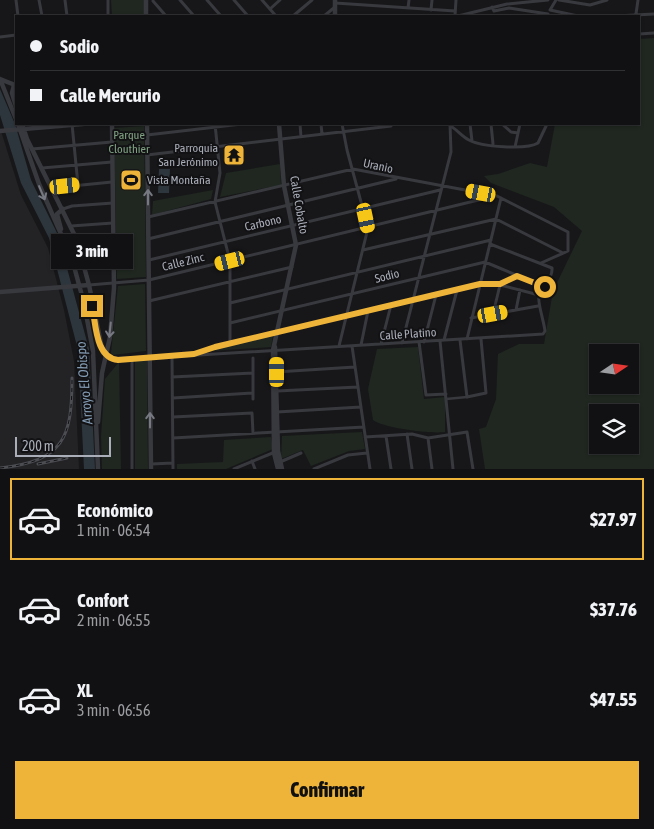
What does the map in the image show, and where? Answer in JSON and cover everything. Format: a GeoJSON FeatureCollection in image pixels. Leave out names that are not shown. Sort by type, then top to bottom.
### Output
{"type":"FeatureCollection","features":[{"type":"Feature","properties":{"kind":"street"},"geometry":{"type":"LineString","coordinates":[[16,0],[18,15]]}},
{"type":"Feature","properties":{"kind":"street"},"geometry":{"type":"LineString","coordinates":[[39,0],[42,15]]}},
{"type":"Feature","properties":{"kind":"street"},"geometry":{"type":"LineString","coordinates":[[65,0],[67,15]]}},
{"type":"Feature","properties":{"kind":"street"},"geometry":{"type":"LineString","coordinates":[[108,0],[108,15]]}},
{"type":"Feature","properties":{"kind":"street"},"geometry":{"type":"LineString","coordinates":[[146,0],[146,15]]}},
{"type":"Feature","properties":{"kind":"street"},"geometry":{"type":"LineString","coordinates":[[146,6],[154,0],[165,15]]}},
{"type":"Feature","properties":{"kind":"street"},"geometry":{"type":"LineString","coordinates":[[180,0],[193,15]]}},
{"type":"Feature","properties":{"kind":"street"},"geometry":{"type":"LineString","coordinates":[[207,0],[219,15]]}},
{"type":"Feature","properties":{"kind":"street"},"geometry":{"type":"LineString","coordinates":[[234,0],[247,15]]}},
{"type":"Feature","properties":{"kind":"street"},"geometry":{"type":"LineString","coordinates":[[262,0],[275,15]]}},
{"type":"Feature","properties":{"kind":"street"},"geometry":{"type":"LineString","coordinates":[[270,9],[280,0]]}},
{"type":"Feature","properties":{"kind":"street"},"geometry":{"type":"LineString","coordinates":[[294,15],[312,0]]}},
{"type":"Feature","properties":{"kind":"street"},"geometry":{"type":"LineString","coordinates":[[386,0],[386,6]]}},
{"type":"Feature","properties":{"kind":"street"},"geometry":{"type":"LineString","coordinates":[[408,8],[409,0]]}},
{"type":"Feature","properties":{"kind":"street"},"geometry":{"type":"LineString","coordinates":[[431,10],[432,0]]}},
{"type":"Feature","properties":{"kind":"street"},"geometry":{"type":"LineString","coordinates":[[456,0],[456,15]]}},
{"type":"Feature","properties":{"kind":"street"},"geometry":{"type":"LineString","coordinates":[[460,15],[511,2],[548,0]]}},
{"type":"Feature","properties":{"kind":"street"},"geometry":{"type":"LineString","coordinates":[[549,14],[558,0],[590,5],[607,0]]}},
{"type":"Feature","properties":{"kind":"street"},"geometry":{"type":"LineString","coordinates":[[636,14],[638,0]]}},
{"type":"Feature","properties":{"kind":"street"},"geometry":{"type":"LineString","coordinates":[[325,15],[335,4],[455,11]]}},
{"type":"Feature","properties":{"kind":"street"},"geometry":{"type":"LineString","coordinates":[[492,7],[494,11],[509,8],[564,15]]}},
{"type":"Feature","properties":{"kind":"street"},"geometry":{"type":"LineString","coordinates":[[626,15],[654,14]]}},
{"type":"Feature","properties":{"kind":"street"},"geometry":{"type":"LineString","coordinates":[[640,34],[654,33]]}},
{"type":"Feature","properties":{"kind":"street"},"geometry":{"type":"LineString","coordinates":[[0,37],[15,35]]}},
{"type":"Feature","properties":{"kind":"street"},"geometry":{"type":"LineString","coordinates":[[0,79],[15,85],[12,95],[15,109]]}},
{"type":"Feature","properties":{"kind":"street"},"geometry":{"type":"LineString","coordinates":[[0,79],[15,109]]}},
{"type":"Feature","properties":{"kind":"street"},"geometry":{"type":"LineString","coordinates":[[1,131],[20,127],[55,125]]}},
{"type":"Feature","properties":{"kind":"street"},"geometry":{"type":"LineString","coordinates":[[72,125],[78,185]]}},
{"type":"Feature","properties":{"kind":"street"},"geometry":{"type":"LineString","coordinates":[[96,443],[102,373],[107,357],[114,284],[112,125]]}},
{"type":"Feature","properties":{"kind":"street"},"geometry":{"type":"LineString","coordinates":[[147,125],[150,466],[173,463]]}},
{"type":"Feature","properties":{"kind":"street"},"geometry":{"type":"LineString","coordinates":[[147,135],[215,125],[220,179],[216,202],[230,261],[230,344]]}},
{"type":"Feature","properties":{"kind":"street","name":"Calle Cobalto"},"geometry":{"type":"LineString","coordinates":[[275,372],[277,332],[296,245],[284,186],[279,125]]}},
{"type":"Feature","properties":{"kind":"street"},"geometry":{"type":"LineString","coordinates":[[300,125],[301,137]]}},
{"type":"Feature","properties":{"kind":"street"},"geometry":{"type":"LineString","coordinates":[[321,125],[322,134]]}},
{"type":"Feature","properties":{"kind":"street"},"geometry":{"type":"LineString","coordinates":[[339,347],[368,228],[342,125]]}},
{"type":"Feature","properties":{"kind":"street"},"geometry":{"type":"LineString","coordinates":[[402,343],[420,278],[441,186],[452,152],[449,125]]}},
{"type":"Feature","properties":{"kind":"street"},"geometry":{"type":"LineString","coordinates":[[450,125],[472,141],[515,147],[529,147],[538,143],[547,125]]}},
{"type":"Feature","properties":{"kind":"street"},"geometry":{"type":"LineString","coordinates":[[470,125],[472,141]]}},
{"type":"Feature","properties":{"kind":"street"},"geometry":{"type":"LineString","coordinates":[[491,125],[493,144]]}},
{"type":"Feature","properties":{"kind":"street"},"geometry":{"type":"LineString","coordinates":[[503,125],[511,132],[518,133]]}},
{"type":"Feature","properties":{"kind":"street"},"geometry":{"type":"LineString","coordinates":[[515,147],[520,125]]}},
{"type":"Feature","properties":{"kind":"street"},"geometry":{"type":"LineString","coordinates":[[148,155],[391,126]]}},
{"type":"Feature","properties":{"kind":"street"},"geometry":{"type":"LineString","coordinates":[[20,127],[44,197],[62,233],[82,281],[86,278]]}},
{"type":"Feature","properties":{"kind":"street"},"geometry":{"type":"LineString","coordinates":[[26,140],[71,226],[89,285],[101,349],[107,357],[112,359],[194,354],[277,332],[480,284],[500,284],[539,295]]}},
{"type":"Feature","properties":{"kind":"street"},"geometry":{"type":"LineString","coordinates":[[32,149],[112,142]]}},
{"type":"Feature","properties":{"kind":"street"},"geometry":{"type":"LineString","coordinates":[[42,168],[112,162]]}},
{"type":"Feature","properties":{"kind":"street","name":"Uranio"},"geometry":{"type":"LineString","coordinates":[[148,217],[353,170],[497,196],[569,234],[568,251],[563,253]]}},
{"type":"Feature","properties":{"kind":"street"},"geometry":{"type":"LineString","coordinates":[[148,239],[396,179]]}},
{"type":"Feature","properties":{"kind":"street"},"geometry":{"type":"LineString","coordinates":[[52,188],[112,182]]}},
{"type":"Feature","properties":{"kind":"street","name":"Carbono"},"geometry":{"type":"LineString","coordinates":[[149,260],[440,190]]}},
{"type":"Feature","properties":{"kind":"street","name":"Calle Zinc"},"geometry":{"type":"LineString","coordinates":[[0,292],[149,280],[497,196]]}},
{"type":"Feature","properties":{"kind":"street"},"geometry":{"type":"LineString","coordinates":[[467,339],[502,198]]}},
{"type":"Feature","properties":{"kind":"street"},"geometry":{"type":"LineString","coordinates":[[62,233],[57,214],[63,209],[72,206],[113,203]]}},
{"type":"Feature","properties":{"kind":"street"},"geometry":{"type":"LineString","coordinates":[[363,250],[496,219],[563,253]]}},
{"type":"Feature","properties":{"kind":"street"},"geometry":{"type":"LineString","coordinates":[[71,226],[113,223]]}},
{"type":"Feature","properties":{"kind":"street"},"geometry":{"type":"LineString","coordinates":[[230,303],[425,255],[490,242],[552,268],[545,287],[539,295],[538,306],[471,318]]}},
{"type":"Feature","properties":{"kind":"street"},"geometry":{"type":"LineString","coordinates":[[78,246],[113,243]]}},
{"type":"Feature","properties":{"kind":"street"},"geometry":{"type":"LineString","coordinates":[[540,263],[563,253]]}},
{"type":"Feature","properties":{"kind":"street"},"geometry":{"type":"LineString","coordinates":[[486,262],[545,287]]}},
{"type":"Feature","properties":{"kind":"street","name":"Sodio"},"geometry":{"type":"LineString","coordinates":[[230,323],[486,262]]}},
{"type":"Feature","properties":{"kind":"street"},"geometry":{"type":"LineString","coordinates":[[83,266],[113,263]]}},
{"type":"Feature","properties":{"kind":"street"},"geometry":{"type":"LineString","coordinates":[[149,301],[292,267]]}},
{"type":"Feature","properties":{"kind":"street"},"geometry":{"type":"LineString","coordinates":[[76,269],[93,351],[98,469]]}},
{"type":"Feature","properties":{"kind":"street"},"geometry":{"type":"LineString","coordinates":[[500,284],[517,276]]}},
{"type":"Feature","properties":{"kind":"street"},"geometry":{"type":"LineString","coordinates":[[493,314],[500,284]]}},
{"type":"Feature","properties":{"kind":"street"},"geometry":{"type":"LineString","coordinates":[[453,469],[442,340],[457,290]]}},
{"type":"Feature","properties":{"kind":"street"},"geometry":{"type":"LineString","coordinates":[[516,310],[520,290]]}},
{"type":"Feature","properties":{"kind":"street"},"geometry":{"type":"LineString","coordinates":[[436,295],[422,342],[426,396],[467,397],[486,394],[480,339]]}},
{"type":"Feature","properties":{"kind":"street"},"geometry":{"type":"LineString","coordinates":[[381,344],[391,305]]}},
{"type":"Feature","properties":{"kind":"street","name":"Calle Platino"},"geometry":{"type":"LineString","coordinates":[[194,354],[480,339],[544,333],[543,315],[538,306]]}},
{"type":"Feature","properties":{"kind":"street"},"geometry":{"type":"LineString","coordinates":[[361,346],[368,311]]}},
{"type":"Feature","properties":{"kind":"street"},"geometry":{"type":"LineString","coordinates":[[460,340],[467,397]]}},
{"type":"Feature","properties":{"kind":"street"},"geometry":{"type":"LineString","coordinates":[[352,346],[370,469]]}},
{"type":"Feature","properties":{"kind":"street"},"geometry":{"type":"LineString","coordinates":[[172,356],[173,469]]}},
{"type":"Feature","properties":{"kind":"street"},"geometry":{"type":"LineString","coordinates":[[253,358],[253,399]]}},
{"type":"Feature","properties":{"kind":"street"},"geometry":{"type":"LineString","coordinates":[[132,359],[132,469]]}},
{"type":"Feature","properties":{"kind":"street"},"geometry":{"type":"LineString","coordinates":[[275,372],[355,367]]}},
{"type":"Feature","properties":{"kind":"street"},"geometry":{"type":"LineString","coordinates":[[275,372],[277,392],[275,412]]}},
{"type":"Feature","properties":{"kind":"street"},"geometry":{"type":"LineString","coordinates":[[275,372],[278,469]]}},
{"type":"Feature","properties":{"kind":"street"},"geometry":{"type":"LineString","coordinates":[[172,377],[252,373]]}},
{"type":"Feature","properties":{"kind":"street"},"geometry":{"type":"LineString","coordinates":[[277,392],[358,387]]}},
{"type":"Feature","properties":{"kind":"street"},"geometry":{"type":"LineString","coordinates":[[173,398],[252,393]]}},
{"type":"Feature","properties":{"kind":"street"},"geometry":{"type":"LineString","coordinates":[[275,412],[360,407]]}},
{"type":"Feature","properties":{"kind":"street"},"geometry":{"type":"LineString","coordinates":[[173,417],[252,413],[253,433]]}},
{"type":"Feature","properties":{"kind":"street"},"geometry":{"type":"LineString","coordinates":[[173,438],[364,427]]}},
{"type":"Feature","properties":{"kind":"street"},"geometry":{"type":"LineString","coordinates":[[366,437],[418,434],[428,438],[468,433],[474,469]]}},
{"type":"Feature","properties":{"kind":"street"},"geometry":{"type":"LineString","coordinates":[[407,434],[412,469]]}},
{"type":"Feature","properties":{"kind":"street"},"geometry":{"type":"LineString","coordinates":[[386,436],[391,469]]}},
{"type":"Feature","properties":{"kind":"street"},"geometry":{"type":"LineString","coordinates":[[428,438],[432,469]]}},
{"type":"Feature","properties":{"kind":"street"},"geometry":{"type":"LineString","coordinates":[[234,469],[276,452]]}},
{"type":"Feature","properties":{"kind":"street"},"geometry":{"type":"LineString","coordinates":[[276,452],[282,469]]}},
{"type":"Feature","properties":{"kind":"street"},"geometry":{"type":"LineString","coordinates":[[279,462],[302,453]]}},
{"type":"Feature","properties":{"kind":"street"},"geometry":{"type":"LineString","coordinates":[[314,469],[348,454],[368,453]]}},
{"type":"Feature","properties":{"kind":"street"},"geometry":{"type":"LineString","coordinates":[[252,462],[255,469]]}},
{"type":"Feature","properties":{"kind":"shaded area"},"geometry":{"type":"Polygon","coordinates":[[[0,128],[21,195],[48,248],[64,310],[74,361],[79,469],[0,469],[0,128]]]}},
{"type":"Feature","properties":{"kind":"green space"},"geometry":{"type":"Polygon","coordinates":[[[111,0],[144,0],[144,15],[112,15],[111,0]]]}},
{"type":"Feature","properties":{"kind":"green space"},"geometry":{"type":"Polygon","coordinates":[[[654,38],[654,469],[485,469],[479,429],[486,427],[496,399],[498,354],[519,344],[544,344],[553,291],[582,231],[554,207],[491,183],[484,176],[498,174],[530,163],[547,167],[555,125],[640,125],[640,39],[654,38]]]}},
{"type":"Feature","properties":{"kind":"green space","name":"Parque Clouthier"},"geometry":{"type":"Polygon","coordinates":[[[144,126],[146,277],[117,279],[114,128],[144,126]]]}},
{"type":"Feature","properties":{"kind":"green space"},"geometry":{"type":"Polygon","coordinates":[[[280,164],[281,185],[220,197],[226,173],[280,164]]]}},
{"type":"Feature","properties":{"kind":"green space"},"geometry":{"type":"Polygon","coordinates":[[[213,190],[211,199],[152,215],[153,201],[213,190]]]}},
{"type":"Feature","properties":{"kind":"green space"},"geometry":{"type":"Polygon","coordinates":[[[145,284],[146,351],[113,355],[111,353],[118,286],[145,284]]]}},
{"type":"Feature","properties":{"kind":"green space"},"geometry":{"type":"Polygon","coordinates":[[[273,335],[271,347],[211,351],[211,350],[273,335]]]}},
{"type":"Feature","properties":{"kind":"green space"},"geometry":{"type":"Polygon","coordinates":[[[418,347],[424,399],[445,397],[445,432],[408,430],[386,426],[373,420],[368,389],[377,349],[418,347]]]}},
{"type":"Feature","properties":{"kind":"green space"},"geometry":{"type":"Polygon","coordinates":[[[135,361],[147,361],[148,469],[135,469],[135,361]]]}},
{"type":"Feature","properties":{"kind":"green space"},"geometry":{"type":"Polygon","coordinates":[[[119,362],[121,469],[102,469],[101,436],[105,379],[119,362]]]}},
{"type":"Feature","properties":{"kind":"green space"},"geometry":{"type":"Polygon","coordinates":[[[362,432],[365,449],[349,451],[311,466],[303,450],[281,459],[282,436],[362,432]]]}},
{"type":"Feature","properties":{"kind":"green space"},"geometry":{"type":"Polygon","coordinates":[[[271,437],[273,449],[226,469],[177,469],[177,464],[223,462],[224,440],[271,437]]]}},
{"type":"Feature","properties":{"kind":"water","name":"Arroyo El Obispo"},"geometry":{"type":"Polygon","coordinates":[[[0,89],[15,124],[31,180],[58,235],[89,349],[95,469],[84,469],[78,350],[49,238],[21,183],[0,115],[0,89]]]}},
{"type":"Feature","properties":{"kind":"water"},"geometry":{"type":"Polygon","coordinates":[[[159,169],[170,169],[169,193],[158,193],[159,169]]]}},
{"type":"Feature","properties":{"kind":"railway"},"geometry":{"type":"LineString","coordinates":[[0,468],[21,465],[38,459],[51,452],[60,443],[70,416],[72,378]]}},
{"type":"Feature","properties":{"kind":"railway"},"geometry":{"type":"LineString","coordinates":[[38,464],[67,458]]}},
{"type":"Feature","properties":{"kind":"place","name":"Parroquia San Jerónimo"},"geometry":{"type":"Point","coordinates":[234,155]}},
{"type":"Feature","properties":{"kind":"place","name":"Vista Montaña"},"geometry":{"type":"Point","coordinates":[131,180]}},
{"type":"Feature","properties":{"kind":"route"},"geometry":{"type":"LineString","coordinates":[[92,306],[102,351],[109,358],[118,360],[194,354],[215,347],[480,284],[500,284],[517,276],[545,287]]}}]}
